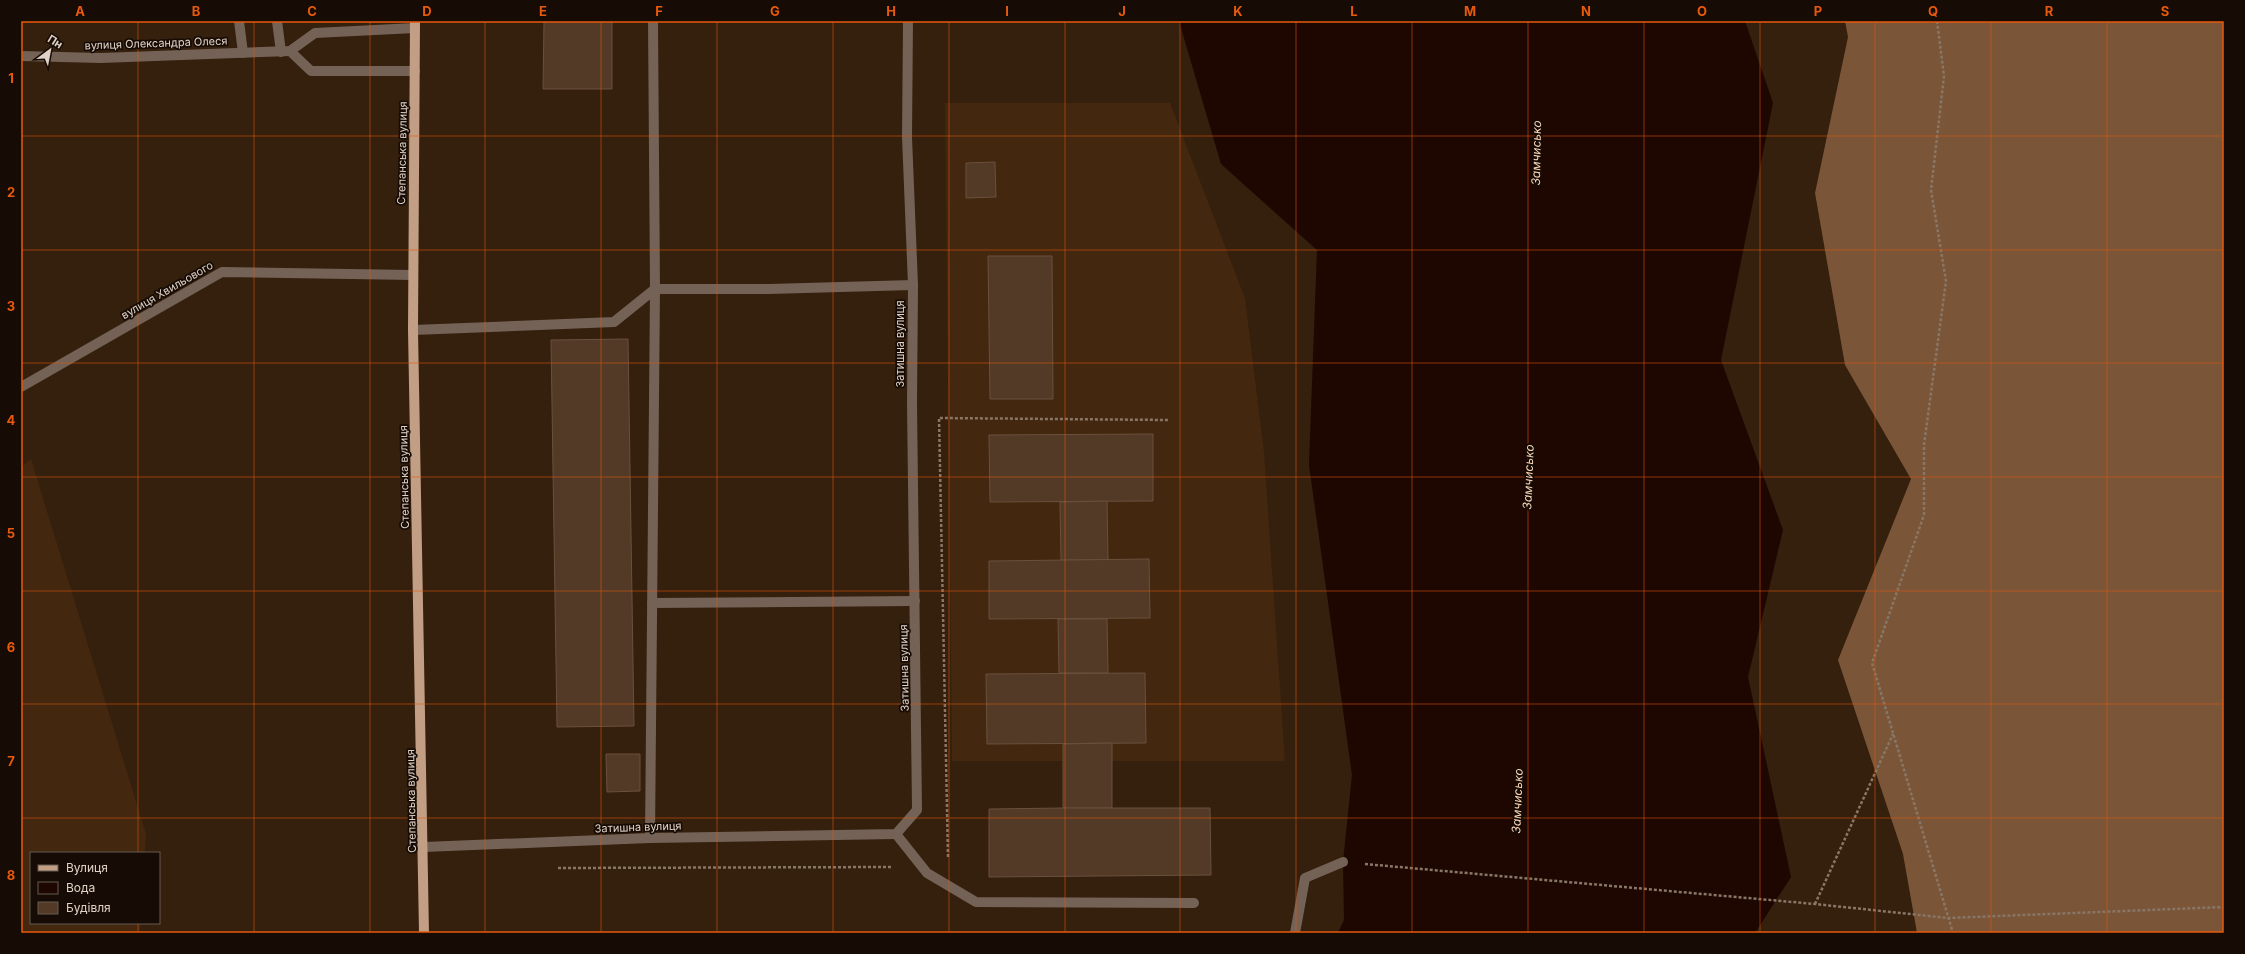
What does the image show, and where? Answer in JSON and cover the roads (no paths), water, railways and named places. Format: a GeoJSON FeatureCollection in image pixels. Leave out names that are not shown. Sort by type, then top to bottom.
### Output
{"type":"FeatureCollection","features":[{"type":"Feature","properties":{"kind":"main road","name":"Степанська вулиця"},"geometry":{"type":"LineString","coordinates":[[415,25],[413,330],[424,847],[424,933]]}},
{"type":"Feature","properties":{"kind":"street"},"geometry":{"type":"LineString","coordinates":[[239,21],[243,53]]}},
{"type":"Feature","properties":{"kind":"street"},"geometry":{"type":"LineString","coordinates":[[277,21],[286,51],[311,71],[415,71]]}},
{"type":"Feature","properties":{"kind":"street"},"geometry":{"type":"LineString","coordinates":[[650,838],[655,289],[653,21]]}},
{"type":"Feature","properties":{"kind":"street","name":"Затишна вулиця"},"geometry":{"type":"LineString","coordinates":[[424,847],[650,838],[896,834],[917,810],[912,404],[913,285],[907,137],[908,21]]}},
{"type":"Feature","properties":{"kind":"street"},"geometry":{"type":"LineString","coordinates":[[286,51],[315,33],[415,25]]}},
{"type":"Feature","properties":{"kind":"street","name":"вулиця Олександра Олеся"},"geometry":{"type":"LineString","coordinates":[[21,56],[101,58],[286,51]]}},
{"type":"Feature","properties":{"kind":"street","name":"вулиця Хвильового"},"geometry":{"type":"LineString","coordinates":[[21,387],[222,272],[413,275]]}},
{"type":"Feature","properties":{"kind":"street"},"geometry":{"type":"LineString","coordinates":[[413,330],[614,322],[655,289],[769,289],[913,285]]}},
{"type":"Feature","properties":{"kind":"street"},"geometry":{"type":"LineString","coordinates":[[652,603],[915,601]]}},
{"type":"Feature","properties":{"kind":"street"},"geometry":{"type":"LineString","coordinates":[[896,834],[927,873],[976,902],[1194,903]]}},
{"type":"Feature","properties":{"kind":"street"},"geometry":{"type":"LineString","coordinates":[[1295,933],[1305,878],[1343,862]]}},
{"type":"Feature","properties":{"kind":"water","name":"Замчисько"},"geometry":{"type":"Polygon","coordinates":[[[1179,21],[1745,21],[1773,103],[1721,360],[1783,530],[1748,677],[1791,877],[1755,933],[1338,933],[1344,920],[1343,862],[1352,775],[1309,465],[1317,250],[1221,164],[1179,21]]]}}]}
